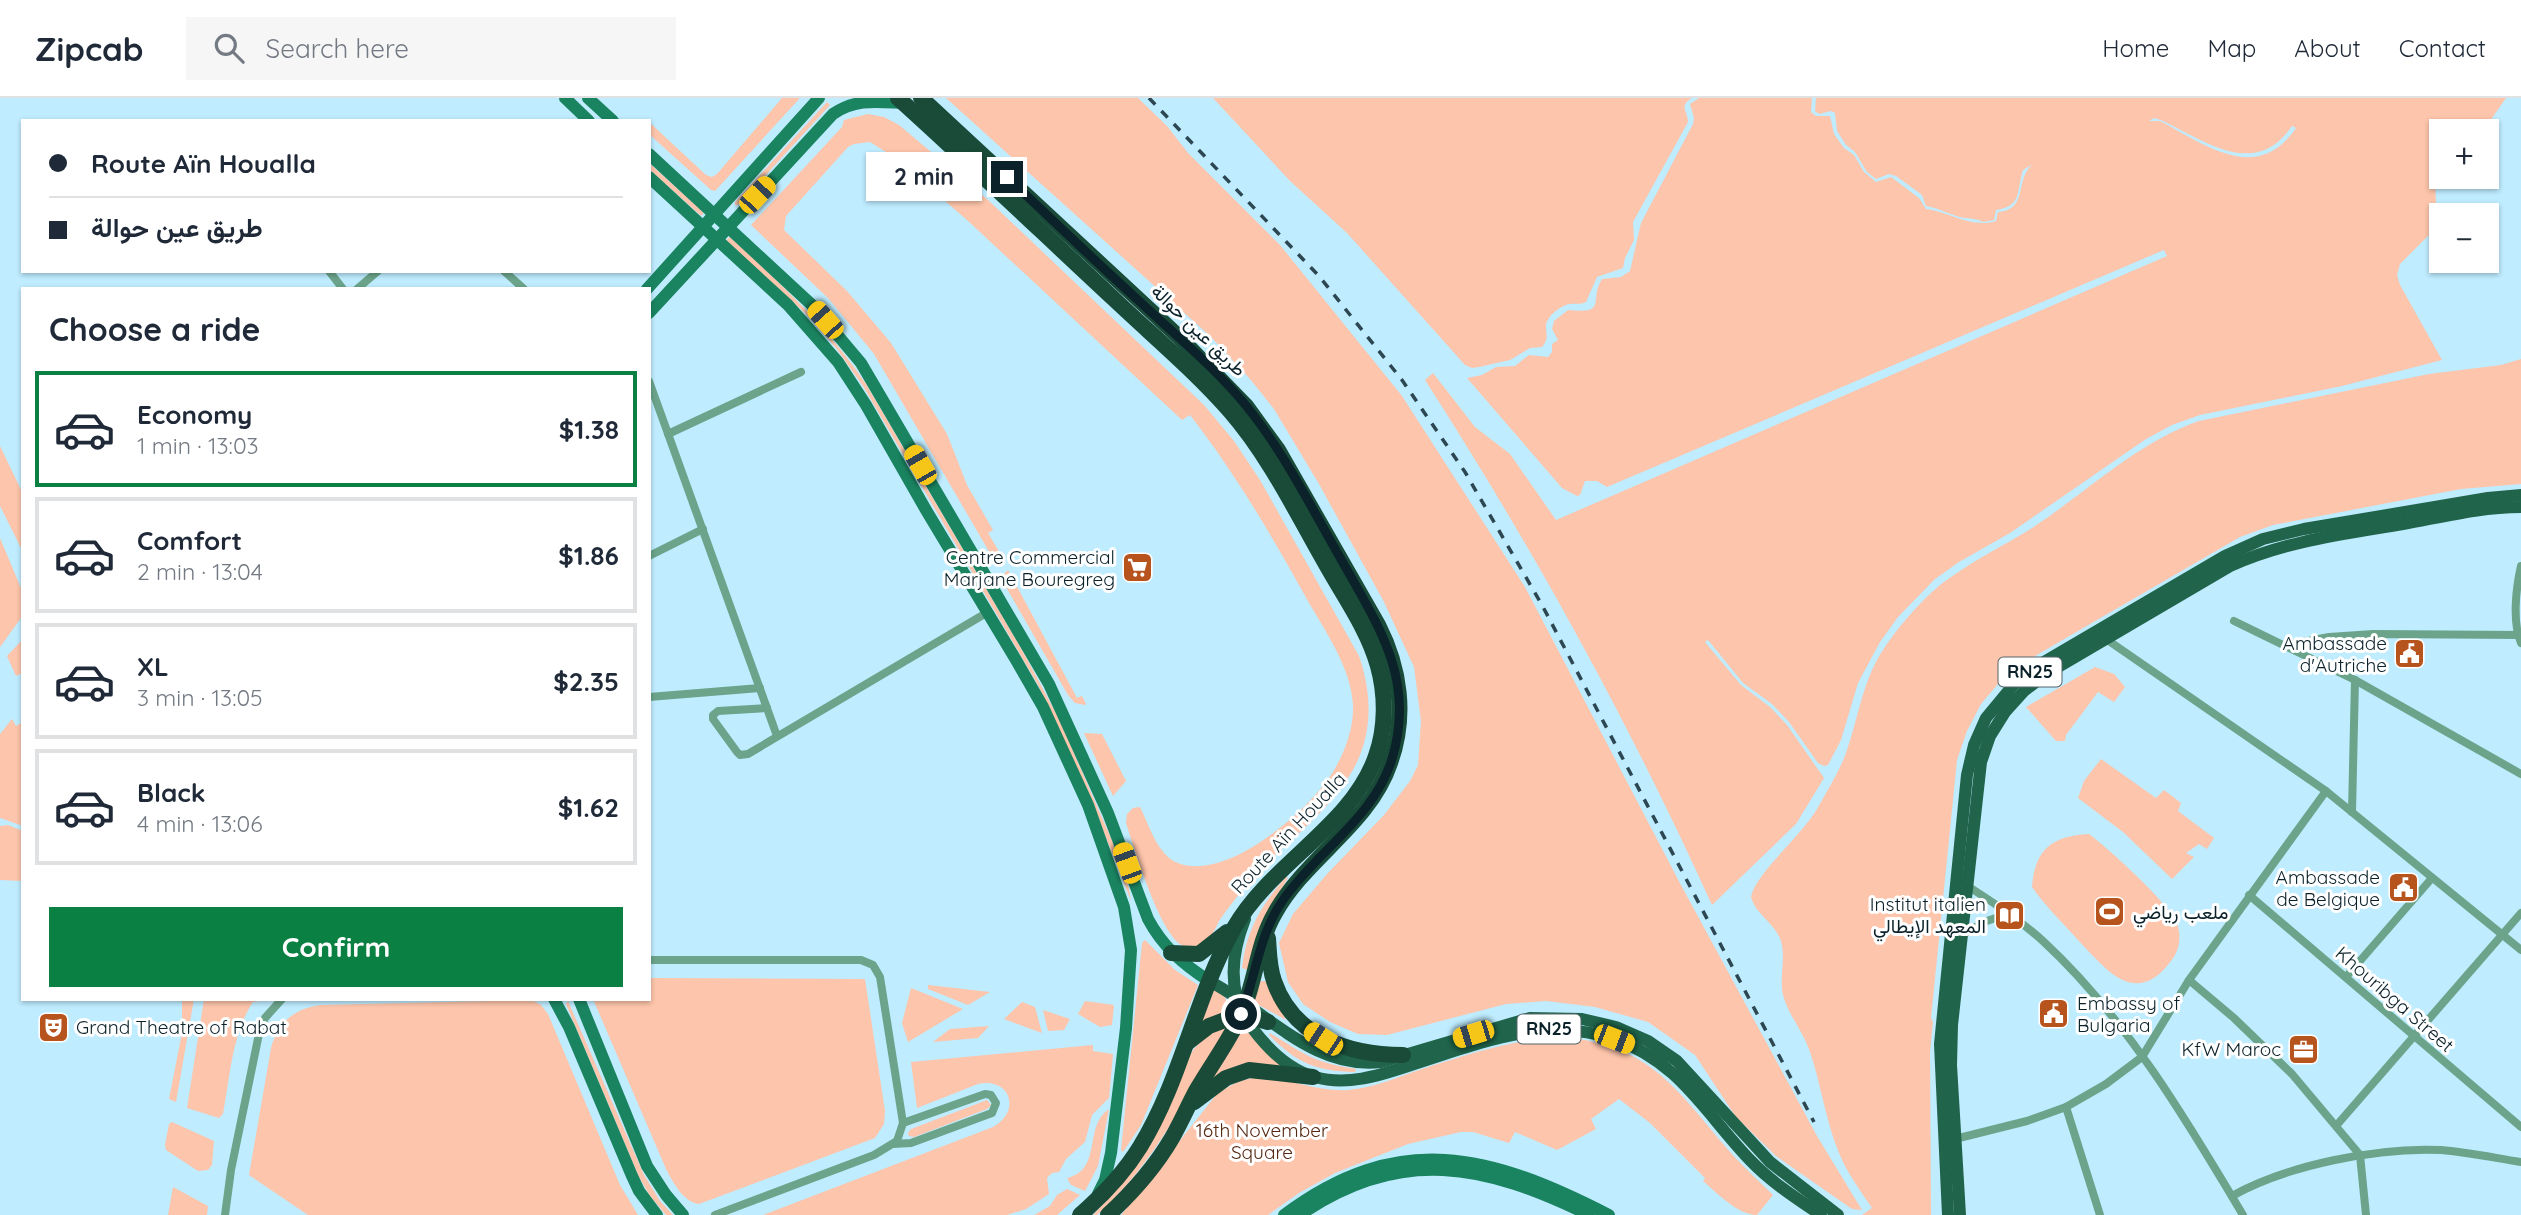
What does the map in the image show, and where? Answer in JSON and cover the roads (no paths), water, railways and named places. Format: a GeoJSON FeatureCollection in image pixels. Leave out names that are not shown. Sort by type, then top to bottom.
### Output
{"type":"FeatureCollection","features":[{"type":"Feature","properties":{"kind":"highway","name":"طريق عين حوالة"},"geometry":{"type":"LineString","coordinates":[[921,98],[1219,376],[1246,406],[1278,450],[1378,625],[1394,664],[1400,707],[1398,735],[1385,776],[1371,801]]}},
{"type":"Feature","properties":{"kind":"highway","name":"طريق عين حوالة"},"geometry":{"type":"LineString","coordinates":[[901,101],[1231,412],[1272,471],[1362,628]]}},
{"type":"Feature","properties":{"kind":"highway","name":"Route Aïn Houalla"},"geometry":{"type":"LineString","coordinates":[[1080,1215],[1119,1177],[1141,1146],[1166,1095],[1209,981],[1233,930],[1260,891],[1348,804],[1369,773],[1376,756],[1383,719],[1382,681],[1362,628]]}},
{"type":"Feature","properties":{"kind":"highway","name":"Route Aïn Houalla"},"geometry":{"type":"LineString","coordinates":[[1241,1004],[1268,928],[1283,900],[1371,801]]}},
{"type":"Feature","properties":{"kind":"highway"},"geometry":{"type":"LineString","coordinates":[[1268,928],[1270,966],[1274,981],[1280,996],[1298,1021],[1323,1039],[1337,1045],[1369,1054],[1403,1055]]}},
{"type":"Feature","properties":{"kind":"highway"},"geometry":{"type":"LineString","coordinates":[[1171,953],[1199,954],[1233,930]]}},
{"type":"Feature","properties":{"kind":"highway"},"geometry":{"type":"LineString","coordinates":[[1184,1047],[1241,1004]]}},
{"type":"Feature","properties":{"kind":"highway","name":"RN25"},"geometry":{"type":"LineString","coordinates":[[1108,1215],[1155,1164],[1241,1004],[1268,1022]]}},
{"type":"Feature","properties":{"kind":"highway","name":"RN25"},"geometry":{"type":"LineString","coordinates":[[1186,1108],[1216,1084],[1237,1073],[1261,1070],[1313,1077]]}},
{"type":"Feature","properties":{"kind":"main road","name":"RN25"},"geometry":{"type":"LineString","coordinates":[[1948,1215],[1940,1065],[1941,1022],[1967,775],[1979,731],[2004,694],[2039,665],[2225,556],[2263,539],[2304,529],[2488,498],[2521,495]]}},
{"type":"Feature","properties":{"kind":"main road","name":"RN25"},"geometry":{"type":"LineString","coordinates":[[1960,1215],[1951,1045],[1966,885],[1978,776],[1985,749],[1994,730],[2014,701],[2034,682],[2106,639],[2230,566],[2268,551],[2307,540],[2476,511],[2521,507]]}},
{"type":"Feature","properties":{"kind":"main road"},"geometry":{"type":"LineString","coordinates":[[1241,1004],[1234,970],[1237,942],[1246,916],[1260,891]]}},
{"type":"Feature","properties":{"kind":"main road","name":"RN25"},"geometry":{"type":"LineString","coordinates":[[1209,981],[1241,1004],[1277,1055],[1313,1077],[1339,1080],[1380,1075],[1534,1030],[1567,1029],[1599,1034],[1644,1052],[1671,1070],[1752,1162],[1776,1184],[1821,1215]]}},
{"type":"Feature","properties":{"kind":"main road","name":"RN25"},"geometry":{"type":"LineString","coordinates":[[1268,1022],[1307,1046],[1347,1061],[1368,1063],[1530,1018],[1582,1018],[1616,1027],[1648,1041],[1677,1061],[1764,1157],[1838,1215]]}},
{"type":"Feature","properties":{"kind":"main road","name":"RN25"},"geometry":{"type":"LineString","coordinates":[[1943,1215],[1946,1189]]}},
{"type":"Feature","properties":{"kind":"street"},"geometry":{"type":"LineString","coordinates":[[565,98],[587,119]]}},
{"type":"Feature","properties":{"kind":"street"},"geometry":{"type":"LineString","coordinates":[[588,98],[611,119]]}},
{"type":"Feature","properties":{"kind":"street"},"geometry":{"type":"LineString","coordinates":[[649,287],[819,98]]}},
{"type":"Feature","properties":{"kind":"street"},"geometry":{"type":"LineString","coordinates":[[651,311],[833,114],[852,104],[865,101],[901,101]]}},
{"type":"Feature","properties":{"kind":"street"},"geometry":{"type":"LineString","coordinates":[[651,156],[813,306],[853,354],[881,395],[1055,696],[1104,802],[1147,919],[1171,953],[1209,981]]}},
{"type":"Feature","properties":{"kind":"street"},"geometry":{"type":"LineString","coordinates":[[651,179],[788,305],[838,362],[866,405],[1043,707],[1066,756],[1107,856],[1124,907],[1131,972],[1109,1167],[1093,1204]]}},
{"type":"Feature","properties":{"kind":"street"},"geometry":{"type":"LineString","coordinates":[[331,273],[341,287]]}},
{"type":"Feature","properties":{"kind":"street"},"geometry":{"type":"LineString","coordinates":[[359,287],[376,273]]}},
{"type":"Feature","properties":{"kind":"street"},"geometry":{"type":"LineString","coordinates":[[506,273],[522,287]]}},
{"type":"Feature","properties":{"kind":"street"},"geometry":{"type":"LineString","coordinates":[[668,434],[801,372]]}},
{"type":"Feature","properties":{"kind":"street"},"geometry":{"type":"LineString","coordinates":[[651,387],[778,736]]}},
{"type":"Feature","properties":{"kind":"street"},"geometry":{"type":"LineString","coordinates":[[651,555],[703,529]]}},
{"type":"Feature","properties":{"kind":"street"},"geometry":{"type":"LineString","coordinates":[[2521,566],[2518,590],[2521,643]]}},
{"type":"Feature","properties":{"kind":"street"},"geometry":{"type":"LineString","coordinates":[[767,708],[718,711],[713,715],[713,719],[740,755],[748,754],[988,612]]}},
{"type":"Feature","properties":{"kind":"street"},"geometry":{"type":"LineString","coordinates":[[2234,621],[2355,680],[2521,774]]}},
{"type":"Feature","properties":{"kind":"street"},"geometry":{"type":"LineString","coordinates":[[2287,645],[2329,636],[2519,634]]}},
{"type":"Feature","properties":{"kind":"street"},"geometry":{"type":"LineString","coordinates":[[2106,639],[2326,791],[2521,950]]}},
{"type":"Feature","properties":{"kind":"street"},"geometry":{"type":"LineString","coordinates":[[2352,812],[2355,680]]}},
{"type":"Feature","properties":{"kind":"street"},"geometry":{"type":"LineString","coordinates":[[651,697],[760,688]]}},
{"type":"Feature","properties":{"kind":"street"},"geometry":{"type":"LineString","coordinates":[[1955,1139],[2027,1121],[2066,1107],[2106,1084],[2142,1057],[2189,980],[2326,791]]}},
{"type":"Feature","properties":{"kind":"street"},"geometry":{"type":"LineString","coordinates":[[2346,977],[2432,878]]}},
{"type":"Feature","properties":{"kind":"street"},"geometry":{"type":"LineString","coordinates":[[1966,885],[2010,913],[2045,943],[2079,978],[2142,1057],[2243,1215]]}},
{"type":"Feature","properties":{"kind":"street","name":"Khouribga Street"},"geometry":{"type":"LineString","coordinates":[[2249,895],[2521,1127]]}},
{"type":"Feature","properties":{"kind":"street"},"geometry":{"type":"LineString","coordinates":[[2336,1126],[2521,912]]}},
{"type":"Feature","properties":{"kind":"street"},"geometry":{"type":"LineString","coordinates":[[1961,935],[1984,922],[2010,913]]}},
{"type":"Feature","properties":{"kind":"street"},"geometry":{"type":"LineString","coordinates":[[651,960],[861,960],[873,965],[880,977],[903,1123],[900,1136],[893,1144],[874,1155],[715,1215]]}},
{"type":"Feature","properties":{"kind":"street"},"geometry":{"type":"LineString","coordinates":[[2189,980],[2277,1059],[2360,1155],[2366,1215]]}},
{"type":"Feature","properties":{"kind":"street"},"geometry":{"type":"LineString","coordinates":[[225,1215],[231,1170],[260,1029],[269,1012],[280,1001]]}},
{"type":"Feature","properties":{"kind":"street"},"geometry":{"type":"LineString","coordinates":[[555,1001],[569,1027],[639,1191],[657,1215]]}},
{"type":"Feature","properties":{"kind":"street"},"geometry":{"type":"LineString","coordinates":[[580,1001],[648,1166],[666,1195],[683,1215]]}},
{"type":"Feature","properties":{"kind":"street"},"geometry":{"type":"LineString","coordinates":[[893,1144],[911,1143],[992,1113],[996,1103],[991,1095],[985,1094],[903,1123]]}},
{"type":"Feature","properties":{"kind":"street"},"geometry":{"type":"LineString","coordinates":[[2066,1107],[2101,1215]]}},
{"type":"Feature","properties":{"kind":"street"},"geometry":{"type":"LineString","coordinates":[[2232,1196],[2263,1181],[2360,1155],[2444,1150],[2521,1162]]}},
{"type":"Feature","properties":{"kind":"street"},"geometry":{"type":"LineString","coordinates":[[1284,1215],[1318,1192],[1356,1173],[1395,1162],[1432,1159],[1471,1162],[1513,1173],[1552,1187],[1609,1215]]}},
{"type":"Feature","properties":{"kind":"street"},"geometry":{"type":"LineString","coordinates":[[1300,1215],[1314,1211],[1344,1188],[1377,1176],[1413,1170],[1450,1170],[1487,1176],[1526,1188],[1589,1215]]}},
{"type":"Feature","properties":{"kind":"railway"},"geometry":{"type":"LineString","coordinates":[[1149,98],[1319,276],[1402,380],[1465,472],[1542,605],[1814,1122]]}},
{"type":"Feature","properties":{"kind":"place","name":"Centre Commercial Marjane Bouregreg"},"geometry":{"type":"Point","coordinates":[1138,568]}},
{"type":"Feature","properties":{"kind":"place","name":"Ambassade d'Autriche"},"geometry":{"type":"Point","coordinates":[2410,654]}},
{"type":"Feature","properties":{"kind":"place","name":"Ambassade de Belgique"},"geometry":{"type":"Point","coordinates":[2403,888]}},
{"type":"Feature","properties":{"kind":"place","name":"ملعب رياضي"},"geometry":{"type":"Point","coordinates":[2110,912]}},
{"type":"Feature","properties":{"kind":"place","name":"Institut italien المعهد الإيطالي"},"geometry":{"type":"Point","coordinates":[2009,915]}},
{"type":"Feature","properties":{"kind":"place","name":"Embassy of Bulgaria"},"geometry":{"type":"Point","coordinates":[2054,1014]}},
{"type":"Feature","properties":{"kind":"place","name":"Grand Theatre of Rabat"},"geometry":{"type":"Point","coordinates":[53,1027]}},
{"type":"Feature","properties":{"kind":"place","name":"KfW Maroc"},"geometry":{"type":"Point","coordinates":[2304,1049]}},
{"type":"Feature","properties":{"kind":"park label","name":"16th November Square"},"geometry":{"type":"Point","coordinates":[1262,1141]}}]}
